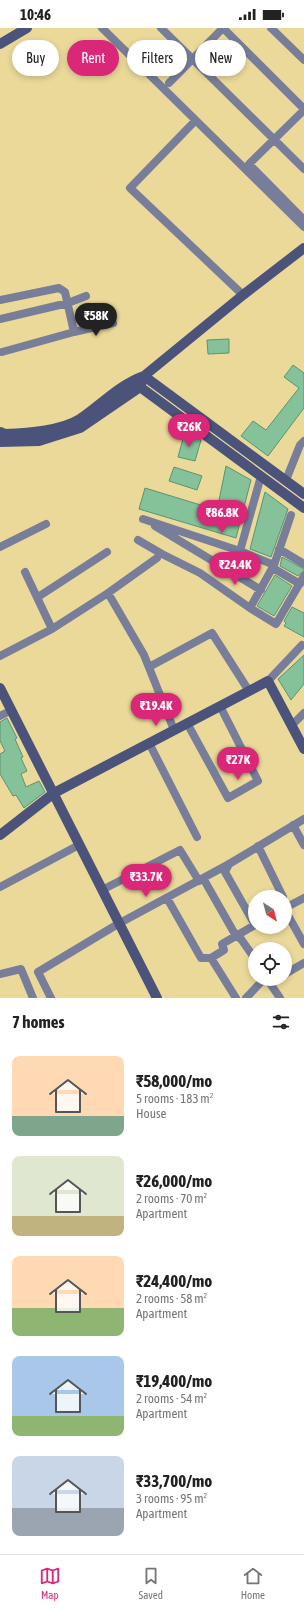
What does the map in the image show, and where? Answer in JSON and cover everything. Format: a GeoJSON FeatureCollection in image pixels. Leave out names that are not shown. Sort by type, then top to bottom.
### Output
{"type":"FeatureCollection","features":[{"type":"Feature","properties":{"kind":"street"},"geometry":{"type":"LineString","coordinates":[[0,44],[27,28]]}},
{"type":"Feature","properties":{"kind":"street"},"geometry":{"type":"LineString","coordinates":[[102,28],[304,227]]}},
{"type":"Feature","properties":{"kind":"street"},"geometry":{"type":"LineString","coordinates":[[161,28],[304,169]]}},
{"type":"Feature","properties":{"kind":"street"},"geometry":{"type":"LineString","coordinates":[[169,83],[223,28],[304,110],[249,164],[304,220]]}},
{"type":"Feature","properties":{"kind":"street"},"geometry":{"type":"LineString","coordinates":[[271,28],[304,60]]}},
{"type":"Feature","properties":{"kind":"street"},"geometry":{"type":"LineString","coordinates":[[195,121],[130,188],[243,294]]}},
{"type":"Feature","properties":{"kind":"street"},"geometry":{"type":"LineString","coordinates":[[0,432],[5,434],[40,432],[78,420],[129,382],[144,376],[243,294],[304,248]]}},
{"type":"Feature","properties":{"kind":"street"},"geometry":{"type":"LineString","coordinates":[[0,300],[60,288],[65,292],[74,332]]}},
{"type":"Feature","properties":{"kind":"street"},"geometry":{"type":"LineString","coordinates":[[0,319],[68,303],[86,296]]}},
{"type":"Feature","properties":{"kind":"street"},"geometry":{"type":"LineString","coordinates":[[2,352],[113,323]]}},
{"type":"Feature","properties":{"kind":"street"},"geometry":{"type":"LineString","coordinates":[[0,442],[39,441],[80,428],[140,387],[144,376]]}},
{"type":"Feature","properties":{"kind":"street"},"geometry":{"type":"LineString","coordinates":[[144,376],[304,494]]}},
{"type":"Feature","properties":{"kind":"street"},"geometry":{"type":"LineString","coordinates":[[140,387],[304,508]]}},
{"type":"Feature","properties":{"kind":"street"},"geometry":{"type":"LineString","coordinates":[[286,480],[300,445],[304,441]]}},
{"type":"Feature","properties":{"kind":"street"},"geometry":{"type":"LineString","coordinates":[[230,571],[240,551],[261,476]]}},
{"type":"Feature","properties":{"kind":"street"},"geometry":{"type":"LineString","coordinates":[[250,608],[273,566],[291,515]]}},
{"type":"Feature","properties":{"kind":"street"},"geometry":{"type":"LineString","coordinates":[[138,540],[200,573],[250,608],[276,624],[302,580],[240,551],[143,519],[261,590]]}},
{"type":"Feature","properties":{"kind":"street"},"geometry":{"type":"LineString","coordinates":[[0,547],[46,524]]}},
{"type":"Feature","properties":{"kind":"street"},"geometry":{"type":"LineString","coordinates":[[279,550],[304,564]]}},
{"type":"Feature","properties":{"kind":"street"},"geometry":{"type":"LineString","coordinates":[[38,597],[107,552]]}},
{"type":"Feature","properties":{"kind":"street"},"geometry":{"type":"LineString","coordinates":[[0,656],[52,629],[157,558]]}},
{"type":"Feature","properties":{"kind":"street"},"geometry":{"type":"LineString","coordinates":[[26,572],[52,629]]}},
{"type":"Feature","properties":{"kind":"street"},"geometry":{"type":"LineString","coordinates":[[108,592],[144,655],[174,730]]}},
{"type":"Feature","properties":{"kind":"street"},"geometry":{"type":"LineString","coordinates":[[149,667],[212,632],[249,691]]}},
{"type":"Feature","properties":{"kind":"street"},"geometry":{"type":"LineString","coordinates":[[0,835],[54,794],[268,680],[302,645]]}},
{"type":"Feature","properties":{"kind":"street"},"geometry":{"type":"LineString","coordinates":[[268,680],[304,749]]}},
{"type":"Feature","properties":{"kind":"street"},"geometry":{"type":"LineString","coordinates":[[0,688],[118,924],[157,998]]}},
{"type":"Feature","properties":{"kind":"street"},"geometry":{"type":"LineString","coordinates":[[187,723],[228,798],[258,781],[220,706]]}},
{"type":"Feature","properties":{"kind":"street"},"geometry":{"type":"LineString","coordinates":[[0,716],[12,710]]}},
{"type":"Feature","properties":{"kind":"street"},"geometry":{"type":"LineString","coordinates":[[292,725],[304,713]]}},
{"type":"Feature","properties":{"kind":"street"},"geometry":{"type":"LineString","coordinates":[[149,743],[197,836]]}},
{"type":"Feature","properties":{"kind":"street"},"geometry":{"type":"LineString","coordinates":[[0,974],[21,969],[38,972],[118,924],[229,864],[304,819]]}},
{"type":"Feature","properties":{"kind":"street"},"geometry":{"type":"LineString","coordinates":[[293,825],[304,846]]}},
{"type":"Feature","properties":{"kind":"street"},"geometry":{"type":"LineString","coordinates":[[0,887],[79,845]]}},
{"type":"Feature","properties":{"kind":"street"},"geometry":{"type":"LineString","coordinates":[[258,846],[280,890]]}},
{"type":"Feature","properties":{"kind":"street"},"geometry":{"type":"LineString","coordinates":[[102,890],[180,850],[201,879],[236,936],[242,939],[248,948]]}},
{"type":"Feature","properties":{"kind":"street"},"geometry":{"type":"LineString","coordinates":[[229,864],[225,872],[248,913]]}},
{"type":"Feature","properties":{"kind":"street"},"geometry":{"type":"LineString","coordinates":[[167,898],[201,958],[211,958],[224,950],[222,944],[248,929]]}},
{"type":"Feature","properties":{"kind":"street"},"geometry":{"type":"LineString","coordinates":[[292,903],[304,898]]}},
{"type":"Feature","properties":{"kind":"street"},"geometry":{"type":"LineString","coordinates":[[292,919],[304,944]]}},
{"type":"Feature","properties":{"kind":"street"},"geometry":{"type":"LineString","coordinates":[[211,958],[236,998]]}},
{"type":"Feature","properties":{"kind":"street"},"geometry":{"type":"LineString","coordinates":[[292,970],[304,963]]}},
{"type":"Feature","properties":{"kind":"street"},"geometry":{"type":"LineString","coordinates":[[21,969],[33,998]]}},
{"type":"Feature","properties":{"kind":"street"},"geometry":{"type":"LineString","coordinates":[[38,972],[51,998]]}},
{"type":"Feature","properties":{"kind":"street"},"geometry":{"type":"LineString","coordinates":[[246,998],[261,986]]}},
{"type":"Feature","properties":{"kind":"street"},"geometry":{"type":"LineString","coordinates":[[273,986],[280,998]]}},
{"type":"Feature","properties":{"kind":"building"},"geometry":{"type":"Polygon","coordinates":[[[229,339],[229,353],[208,354],[207,340],[229,339]]]}},
{"type":"Feature","properties":{"kind":"building"},"geometry":{"type":"Polygon","coordinates":[[[293,365],[304,373],[304,408],[268,456],[241,436],[253,421],[266,430],[299,388],[284,377],[293,365]]]}},
{"type":"Feature","properties":{"kind":"building"},"geometry":{"type":"Polygon","coordinates":[[[184,435],[201,440],[195,461],[178,457],[184,435]]]}},
{"type":"Feature","properties":{"kind":"building"},"geometry":{"type":"Polygon","coordinates":[[[226,466],[251,480],[236,538],[139,509],[145,488],[217,510],[226,466]]]}},
{"type":"Feature","properties":{"kind":"building"},"geometry":{"type":"Polygon","coordinates":[[[174,467],[202,476],[197,490],[169,481],[174,467]]]}},
{"type":"Feature","properties":{"kind":"building"},"geometry":{"type":"Polygon","coordinates":[[[265,492],[288,509],[271,557],[250,549],[265,492]]]}},
{"type":"Feature","properties":{"kind":"building"},"geometry":{"type":"Polygon","coordinates":[[[282,557],[304,569],[304,571],[298,576],[280,566],[282,557]]]}},
{"type":"Feature","properties":{"kind":"building"},"geometry":{"type":"Polygon","coordinates":[[[275,575],[292,586],[274,616],[257,606],[275,575]]]}},
{"type":"Feature","properties":{"kind":"building"},"geometry":{"type":"Polygon","coordinates":[[[292,607],[304,613],[304,637],[284,626],[286,623],[284,621],[292,607]]]}},
{"type":"Feature","properties":{"kind":"building"},"geometry":{"type":"Polygon","coordinates":[[[304,655],[304,684],[291,700],[278,679],[304,655]]]}},
{"type":"Feature","properties":{"kind":"building"},"geometry":{"type":"Polygon","coordinates":[[[7,718],[17,738],[15,739],[27,771],[21,774],[26,787],[39,781],[45,792],[24,808],[16,795],[13,796],[0,774],[0,754],[5,751],[0,741],[0,722],[7,718]]]}}]}
